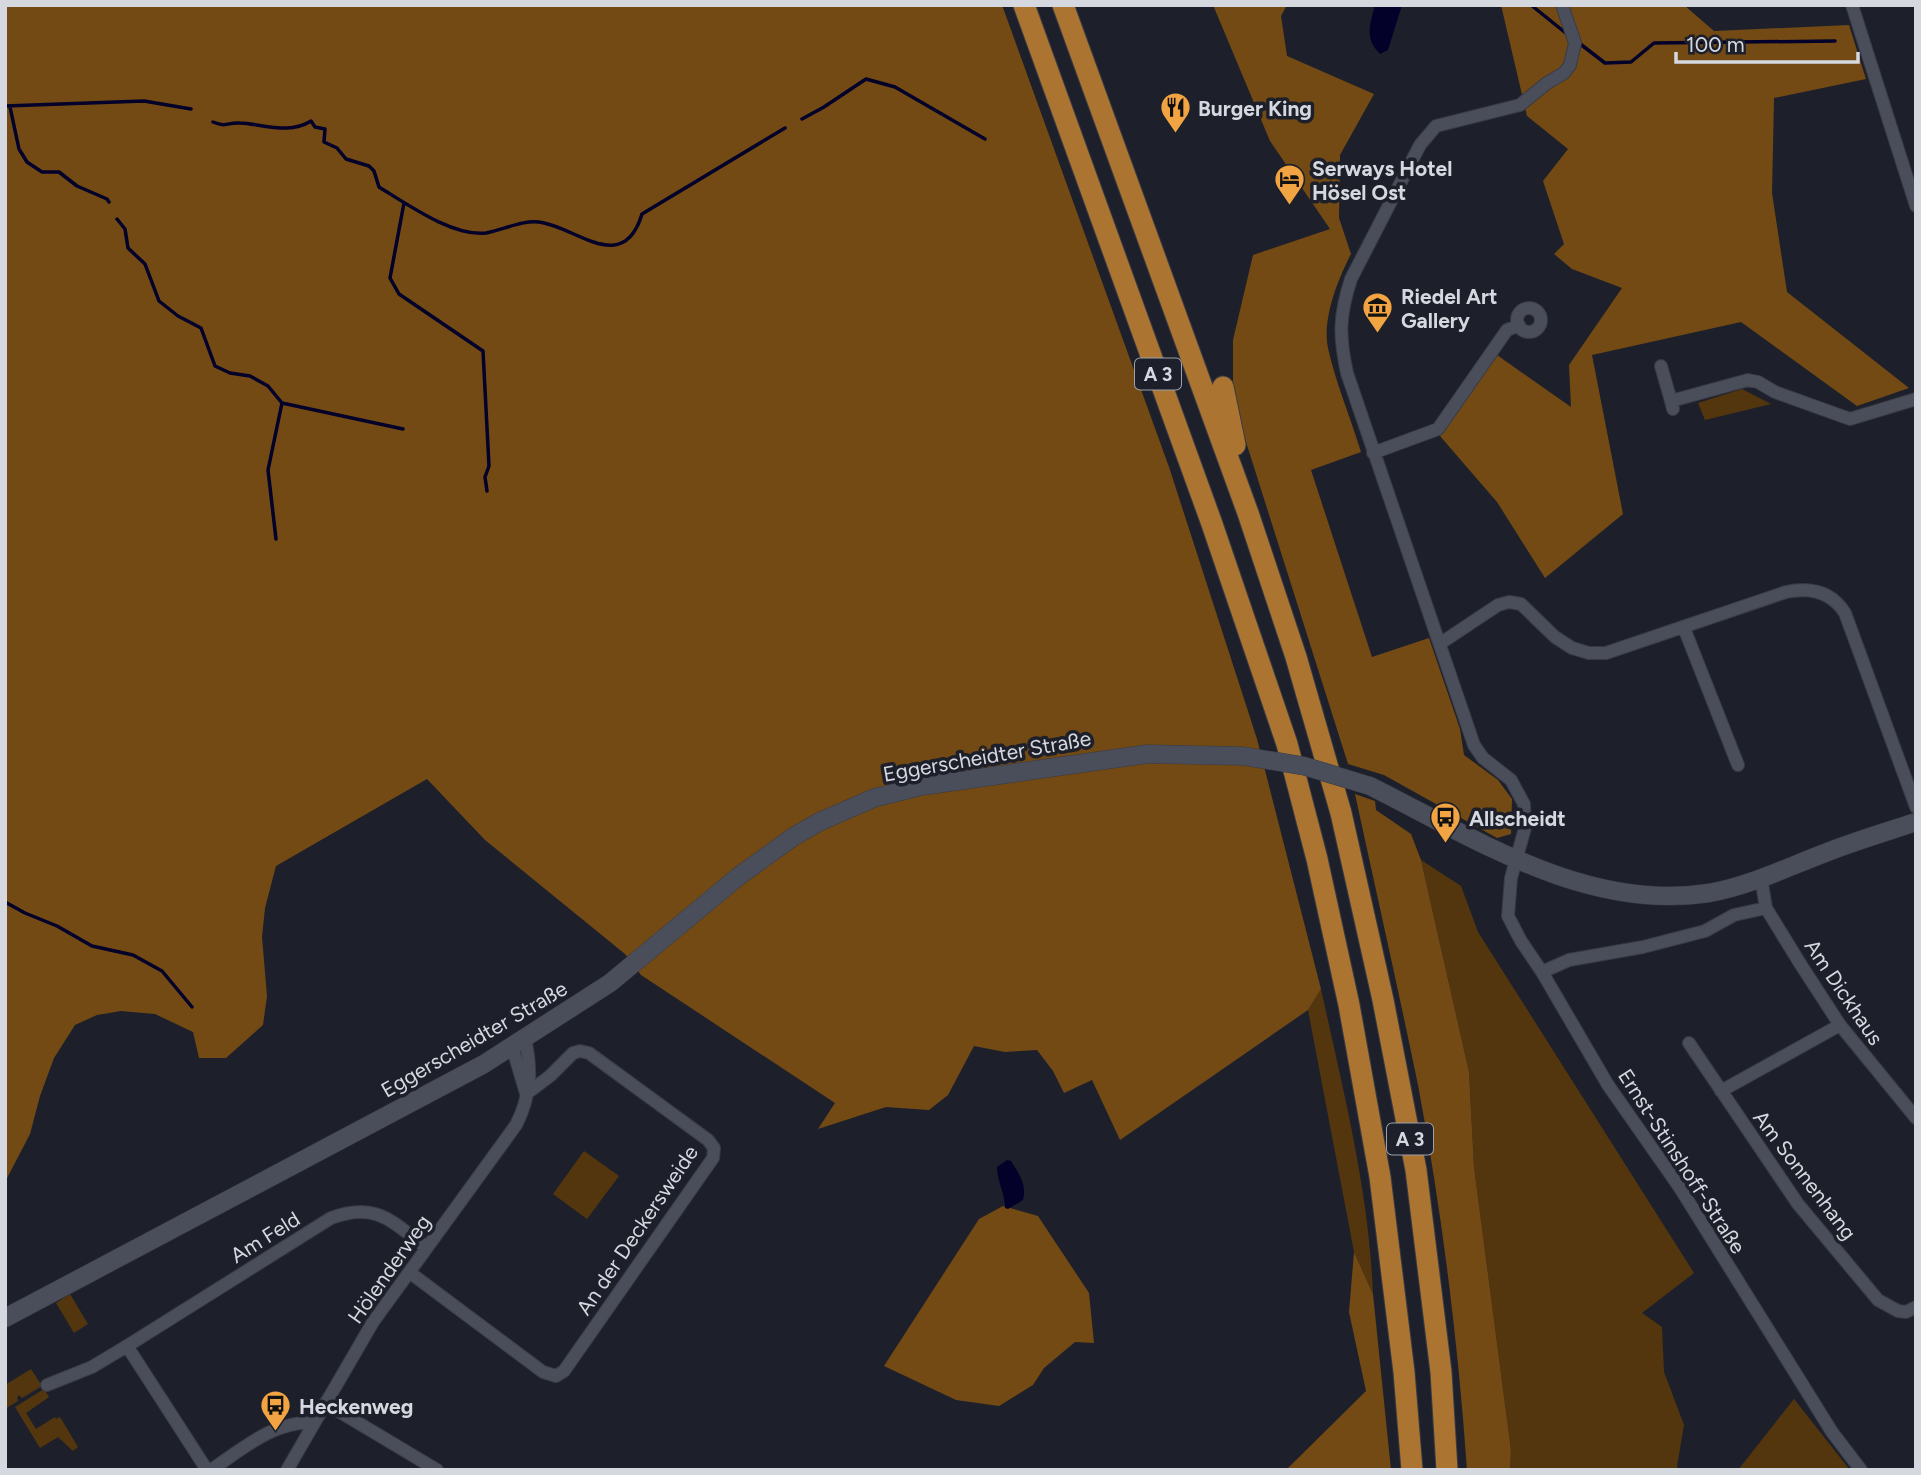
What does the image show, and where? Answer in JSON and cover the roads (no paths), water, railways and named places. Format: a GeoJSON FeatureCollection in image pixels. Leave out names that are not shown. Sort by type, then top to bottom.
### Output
{"type":"FeatureCollection","features":[{"type":"Feature","properties":{"kind":"highway","name":"A 3"},"geometry":{"type":"LineString","coordinates":[[1024,5],[1212,524],[1287,744],[1317,859],[1349,1005],[1381,1177],[1404,1372],[1412,1470]]}},
{"type":"Feature","properties":{"kind":"highway","name":"A 3"},"geometry":{"type":"LineString","coordinates":[[1063,5],[1248,513],[1296,657],[1341,813],[1383,1000],[1416,1170],[1441,1372],[1447,1470]]}},
{"type":"Feature","properties":{"kind":"highway"},"geometry":{"type":"LineString","coordinates":[[1223,387],[1248,513]]}},
{"type":"Feature","properties":{"kind":"street"},"geometry":{"type":"LineString","coordinates":[[1517,860],[1525,828],[1524,804],[1511,780],[1483,758],[1474,745],[1441,643],[1373,453],[1347,373],[1340,338],[1344,301],[1361,256],[1420,145],[1436,126],[1520,105],[1564,73],[1570,65],[1575,43],[1562,5]]}},
{"type":"Feature","properties":{"kind":"street"},"geometry":{"type":"LineString","coordinates":[[1852,5],[1916,206]]}},
{"type":"Feature","properties":{"kind":"street"},"geometry":{"type":"LineString","coordinates":[[1373,453],[1438,429],[1507,330],[1519,325]]}},
{"type":"Feature","properties":{"kind":"street"},"geometry":{"type":"LineString","coordinates":[[1661,366],[1672,405],[1748,380],[1850,419],[1916,399]]}},
{"type":"Feature","properties":{"kind":"street"},"geometry":{"type":"LineString","coordinates":[[1441,643],[1498,605],[1509,601],[1521,604],[1555,637],[1572,648],[1589,653],[1606,653],[1786,592],[1801,589],[1827,595],[1838,603],[1845,613],[1916,807]]}},
{"type":"Feature","properties":{"kind":"street"},"geometry":{"type":"LineString","coordinates":[[1684,628],[1738,765]]}},
{"type":"Feature","properties":{"kind":"street","name":"Eggerscheidter Straße"},"geometry":{"type":"LineString","coordinates":[[5,1318],[368,1126],[518,1043],[610,983],[739,876],[793,836],[874,798],[922,786],[1114,757],[1181,753],[1242,756],[1304,766],[1370,786],[1517,860],[1557,876],[1632,894],[1711,893],[1761,878],[1916,822]]}},
{"type":"Feature","properties":{"kind":"street","name":"Ernst-Stinshoff-Straße"},"geometry":{"type":"LineString","coordinates":[[1517,860],[1509,889],[1508,916],[1521,941],[1608,1085],[1680,1188],[1832,1432],[1861,1470]]}},
{"type":"Feature","properties":{"kind":"street","name":"Am Dickhaus"},"geometry":{"type":"LineString","coordinates":[[1761,878],[1766,908],[1840,1025],[1916,1118]]}},
{"type":"Feature","properties":{"kind":"street"},"geometry":{"type":"LineString","coordinates":[[1542,972],[1569,960],[1643,947],[1705,931],[1734,915],[1766,908]]}},
{"type":"Feature","properties":{"kind":"street"},"geometry":{"type":"LineString","coordinates":[[1721,1091],[1840,1025]]}},
{"type":"Feature","properties":{"kind":"street","name":"Hölenderweg"},"geometry":{"type":"LineString","coordinates":[[287,1470],[373,1322],[512,1131],[520,1116],[531,1069],[518,1043]]}},
{"type":"Feature","properties":{"kind":"street","name":"Am Sonnenhang"},"geometry":{"type":"LineString","coordinates":[[1689,1043],[1798,1204],[1878,1300],[1891,1309],[1911,1310]]}},
{"type":"Feature","properties":{"kind":"street","name":"An der Deckersweide"},"geometry":{"type":"LineString","coordinates":[[409,1272],[543,1371],[556,1376],[564,1371],[713,1158],[714,1148],[708,1140],[589,1053],[573,1053],[550,1076],[526,1094]]}},
{"type":"Feature","properties":{"kind":"street","name":"Am Feld"},"geometry":{"type":"LineString","coordinates":[[47,1385],[92,1367],[331,1217],[348,1212],[379,1213],[427,1248]]}},
{"type":"Feature","properties":{"kind":"street"},"geometry":{"type":"LineString","coordinates":[[127,1346],[209,1470],[277,1429],[300,1422],[314,1423]]}},
{"type":"Feature","properties":{"kind":"street"},"geometry":{"type":"LineString","coordinates":[[325,1403],[437,1470]]}},
{"type":"Feature","properties":{"kind":"waterway"},"geometry":{"type":"LineString","coordinates":[[1531,5],[1567,34]]}},
{"type":"Feature","properties":{"kind":"waterway"},"geometry":{"type":"LineString","coordinates":[[1579,43],[1605,63],[1631,62],[1654,43],[1835,41]]}},
{"type":"Feature","properties":{"kind":"waterway"},"geometry":{"type":"LineString","coordinates":[[802,119],[866,79],[895,87],[985,139]]}},
{"type":"Feature","properties":{"kind":"waterway"},"geometry":{"type":"LineString","coordinates":[[5,106],[144,101],[191,109]]}},
{"type":"Feature","properties":{"kind":"waterway"},"geometry":{"type":"LineString","coordinates":[[10,107],[19,149],[27,162],[42,172],[59,172],[77,186],[109,202]]}},
{"type":"Feature","properties":{"kind":"waterway"},"geometry":{"type":"LineString","coordinates":[[213,122],[222,125],[240,123],[285,128],[311,121],[315,127],[325,129],[324,142],[337,148],[346,159],[369,166],[374,171],[379,187],[416,210],[459,230],[486,233],[519,224],[539,222],[597,243],[611,245],[623,242],[634,233],[642,214],[785,128]]}},
{"type":"Feature","properties":{"kind":"waterway"},"geometry":{"type":"LineString","coordinates":[[404,203],[390,278],[399,294],[483,351],[489,466],[485,477],[487,491]]}},
{"type":"Feature","properties":{"kind":"waterway"},"geometry":{"type":"LineString","coordinates":[[117,219],[125,229],[128,248],[145,264],[159,301],[178,316],[201,328],[215,366],[230,373],[250,376],[268,386],[282,403],[403,429]]}},
{"type":"Feature","properties":{"kind":"waterway"},"geometry":{"type":"LineString","coordinates":[[276,539],[268,470],[282,403]]}},
{"type":"Feature","properties":{"kind":"waterway"},"geometry":{"type":"LineString","coordinates":[[5,902],[92,946],[133,955],[162,971],[192,1007]]}},
{"type":"Feature","properties":{"kind":"place","name":"Burger King"},"geometry":{"type":"Point","coordinates":[1175,135]}},
{"type":"Feature","properties":{"kind":"place","name":"Serways Hotel Hösel Ost"},"geometry":{"type":"Point","coordinates":[1289,207]}},
{"type":"Feature","properties":{"kind":"place","name":"Riedel Art Gallery"},"geometry":{"type":"Point","coordinates":[1378,335]}},
{"type":"Feature","properties":{"kind":"place","name":"Allscheidt"},"geometry":{"type":"Point","coordinates":[1446,845]}},
{"type":"Feature","properties":{"kind":"place","name":"Heckenweg"},"geometry":{"type":"Point","coordinates":[276,1433]}}]}
